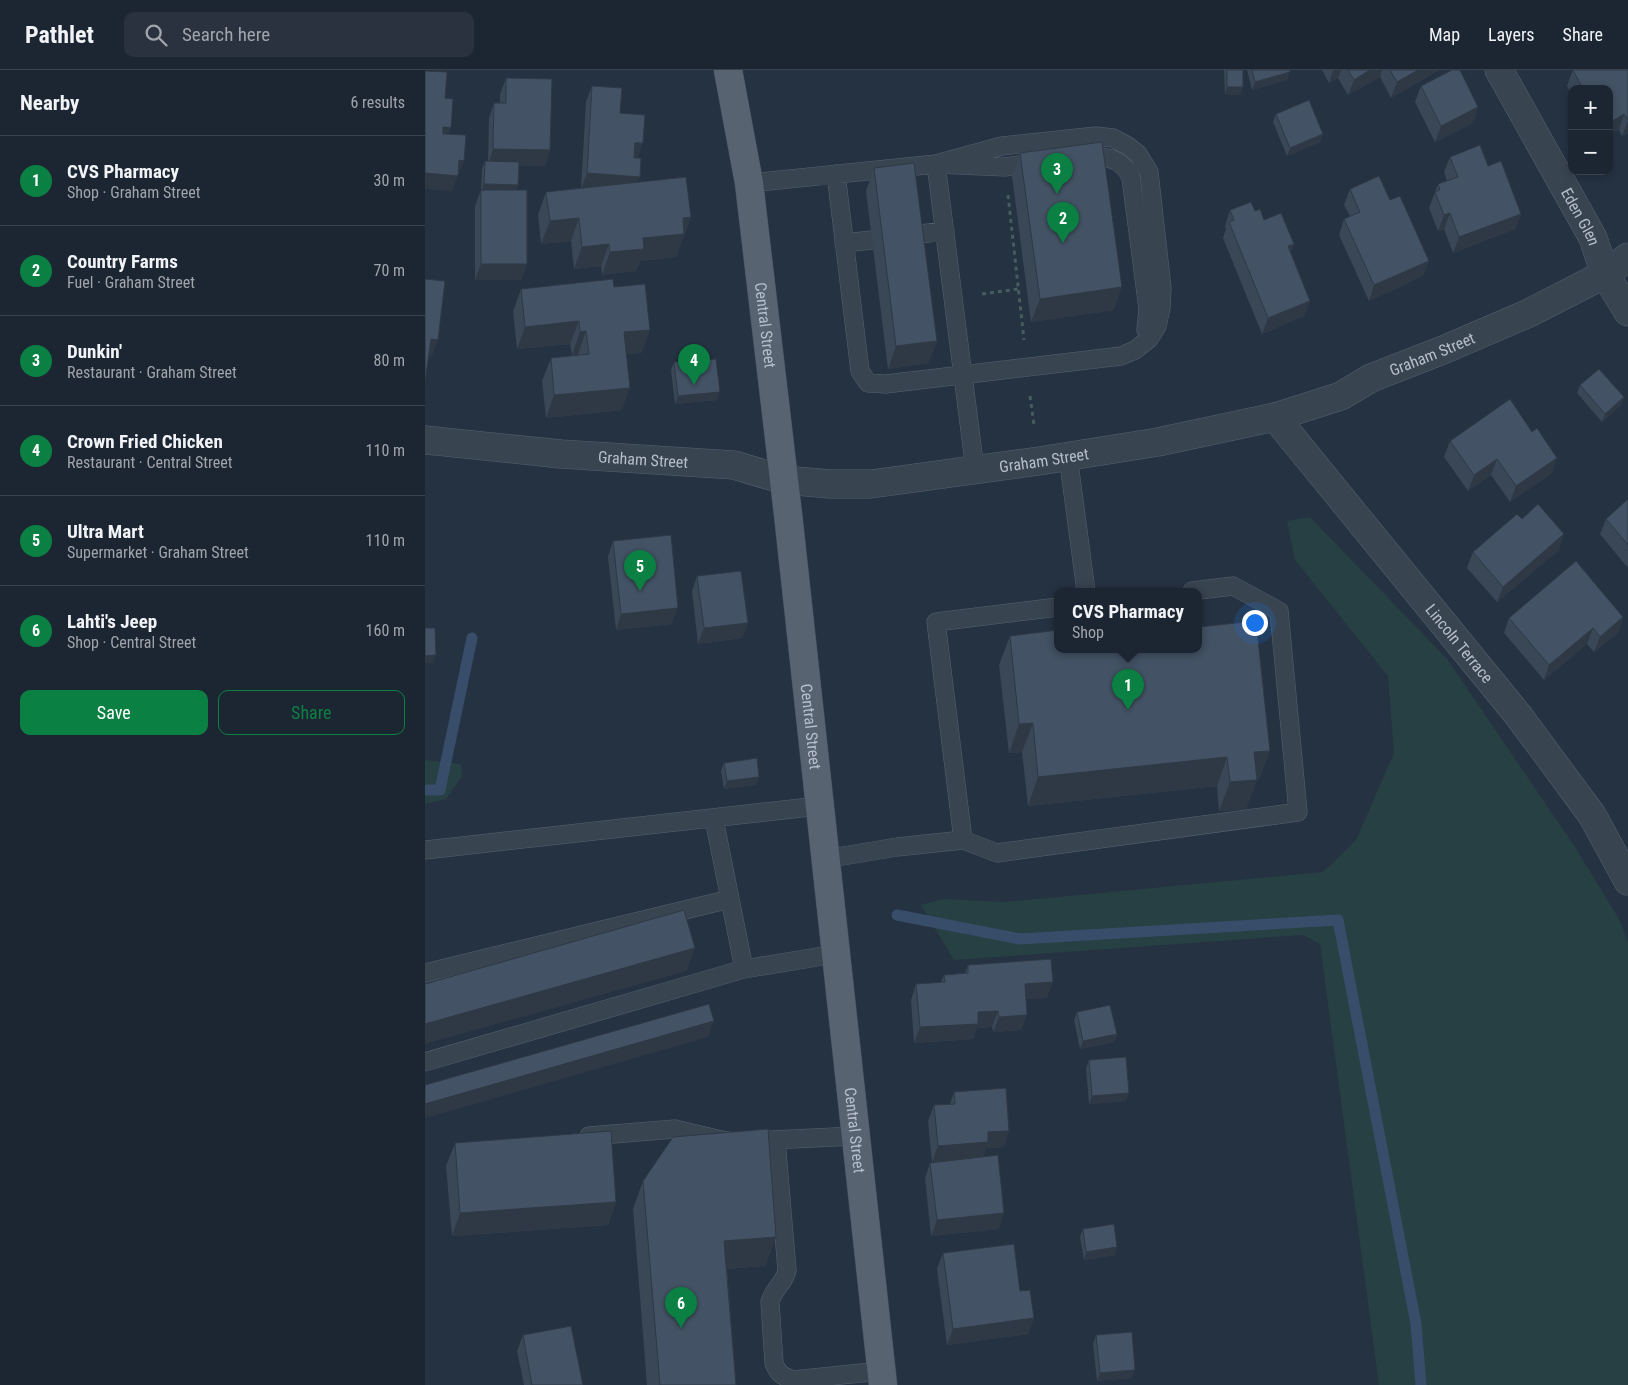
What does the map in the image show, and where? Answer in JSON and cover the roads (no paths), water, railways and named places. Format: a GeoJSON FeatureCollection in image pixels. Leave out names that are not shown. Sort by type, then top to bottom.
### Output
{"type":"FeatureCollection","features":[{"type":"Feature","properties":{"kind":"main road","name":"Central Street"},"geometry":{"type":"LineString","coordinates":[[728,70],[749,183],[784,480],[854,1136],[882,1378]]}},
{"type":"Feature","properties":{"kind":"street","name":"Eden Glen"},"geometry":{"type":"LineString","coordinates":[[1499,70],[1593,238],[1605,274],[1628,312]]}},
{"type":"Feature","properties":{"kind":"street","name":"Graham Street"},"geometry":{"type":"LineString","coordinates":[[425,440],[561,454],[734,465],[784,480],[871,484],[1068,456],[1158,442],[1275,417],[1341,396],[1371,378],[1529,313],[1605,274],[1628,257]]}},
{"type":"Feature","properties":{"kind":"street","name":"Lincoln Terrace"},"geometry":{"type":"LineString","coordinates":[[1275,417],[1518,715],[1592,815],[1628,881]]}},
{"type":"Feature","properties":{"kind":"lane"},"geometry":{"type":"LineString","coordinates":[[836,174],[860,371],[868,382],[886,384],[1121,356],[1135,350],[1149,339],[1157,326],[1161,308],[1161,288],[1149,172],[1138,154],[1113,138],[1096,136],[1002,146],[937,164]]}},
{"type":"Feature","properties":{"kind":"lane"},"geometry":{"type":"LineString","coordinates":[[749,183],[937,164],[1005,166],[1097,156],[1114,159],[1129,171],[1131,178],[1148,310],[1146,329],[1135,350]]}},
{"type":"Feature","properties":{"kind":"lane"},"geometry":{"type":"LineString","coordinates":[[937,164],[975,470]]}},
{"type":"Feature","properties":{"kind":"lane"},"geometry":{"type":"LineString","coordinates":[[912,235],[945,231]]}},
{"type":"Feature","properties":{"kind":"lane"},"geometry":{"type":"LineString","coordinates":[[844,243],[872,240]]}},
{"type":"Feature","properties":{"kind":"lane"},"geometry":{"type":"LineString","coordinates":[[1068,456],[1086,588]]}},
{"type":"Feature","properties":{"kind":"lane"},"geometry":{"type":"LineString","coordinates":[[825,859],[897,847],[963,840],[997,852],[1298,812],[1279,610],[1233,586],[1202,590]]}},
{"type":"Feature","properties":{"kind":"lane"},"geometry":{"type":"LineString","coordinates":[[963,840],[936,622],[1054,607]]}},
{"type":"Feature","properties":{"kind":"lane"},"geometry":{"type":"LineString","coordinates":[[425,850],[819,806]]}},
{"type":"Feature","properties":{"kind":"lane"},"geometry":{"type":"LineString","coordinates":[[714,819],[744,969]]}},
{"type":"Feature","properties":{"kind":"lane"},"geometry":{"type":"LineString","coordinates":[[425,973],[730,899]]}},
{"type":"Feature","properties":{"kind":"lane"},"geometry":{"type":"LineString","coordinates":[[425,1062],[744,969],[835,954]]}},
{"type":"Feature","properties":{"kind":"lane"},"geometry":{"type":"LineString","coordinates":[[571,1138],[675,1130],[727,1141],[854,1136]]}},
{"type":"Feature","properties":{"kind":"lane"},"geometry":{"type":"LineString","coordinates":[[776,1140],[787,1270],[786,1277],[771,1295],[770,1302],[774,1363],[777,1372],[793,1380],[882,1378]]}},
{"type":"Feature","properties":{"kind":"waterway"},"geometry":{"type":"LineString","coordinates":[[425,790],[440,790],[472,638]]}},
{"type":"Feature","properties":{"kind":"waterway"},"geometry":{"type":"LineString","coordinates":[[897,915],[1020,939],[1338,920],[1416,1324],[1421,1385]]}},
{"type":"Feature","properties":{"kind":"place","name":"Dunkin'"},"geometry":{"type":"Point","coordinates":[1057,194]}},
{"type":"Feature","properties":{"kind":"place","name":"Country Farms"},"geometry":{"type":"Point","coordinates":[1063,243]}},
{"type":"Feature","properties":{"kind":"place","name":"Crown Fried Chicken"},"geometry":{"type":"Point","coordinates":[694,385]}},
{"type":"Feature","properties":{"kind":"place","name":"Ultra Mart"},"geometry":{"type":"Point","coordinates":[640,591]}},
{"type":"Feature","properties":{"kind":"place","name":"CVS Pharmacy"},"geometry":{"type":"Point","coordinates":[1128,710]}},
{"type":"Feature","properties":{"kind":"place","name":"Lahti's Jeep"},"geometry":{"type":"Point","coordinates":[681,1328]}}]}
